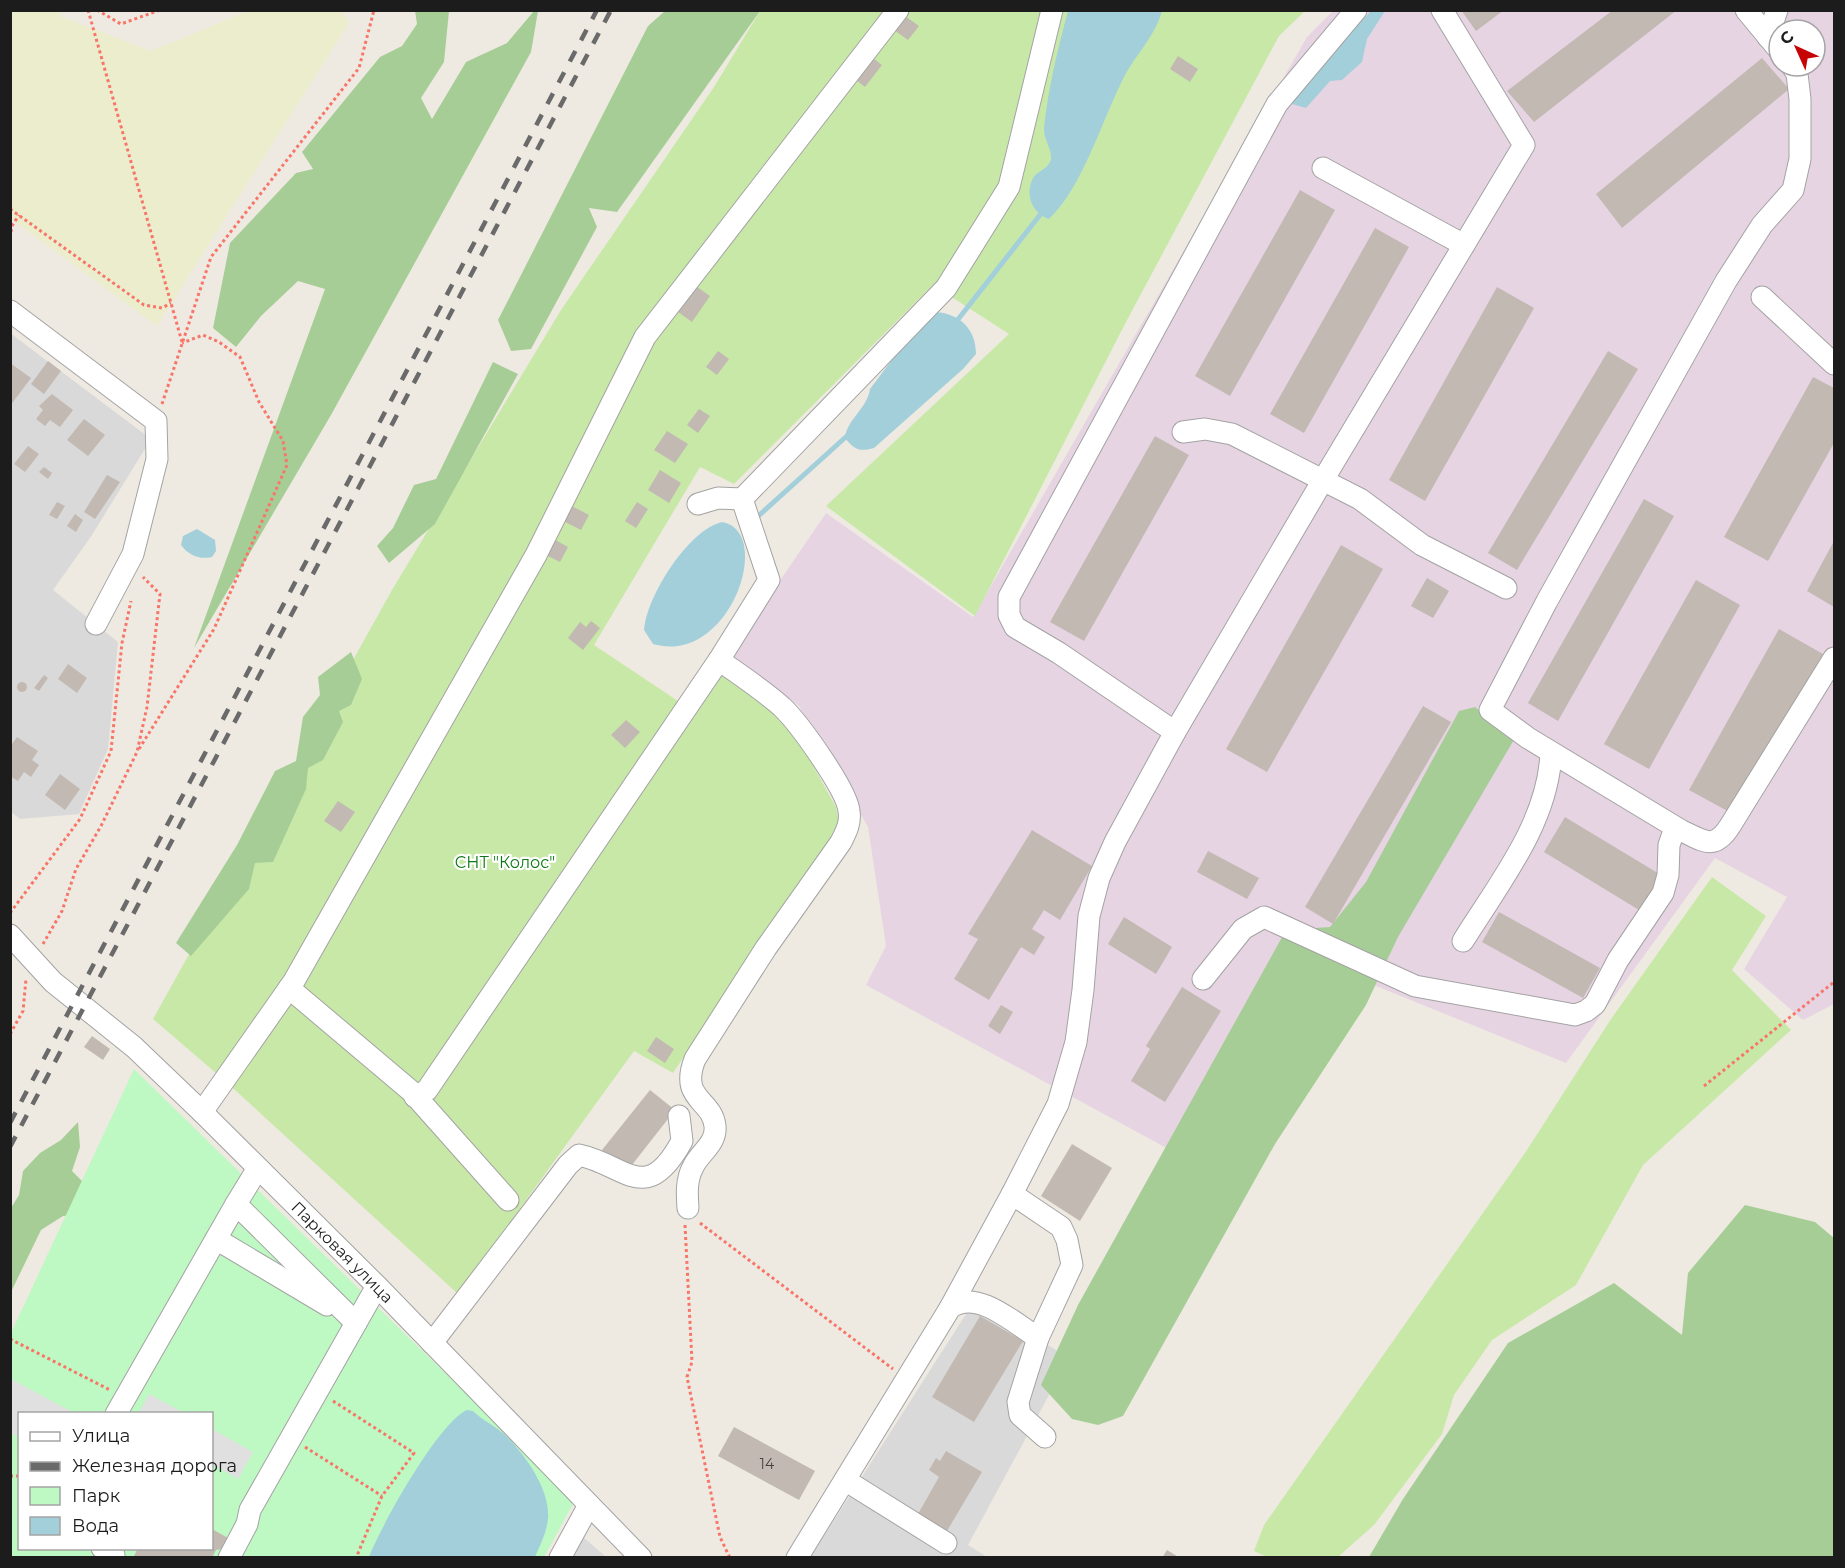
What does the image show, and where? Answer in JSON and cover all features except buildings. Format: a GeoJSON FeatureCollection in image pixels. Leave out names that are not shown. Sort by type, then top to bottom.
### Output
{"type":"FeatureCollection","features":[{"type":"Feature","properties":{"kind":"street"},"geometry":{"type":"LineString","coordinates":[[202,1112],[289,988],[536,555],[645,337],[898,10]]}},
{"type":"Feature","properties":{"kind":"street"},"geometry":{"type":"LineString","coordinates":[[698,504],[718,498],[742,499],[946,288],[1009,187],[1052,10]]}},
{"type":"Feature","properties":{"kind":"street"},"geometry":{"type":"LineString","coordinates":[[1175,732],[1059,653],[1015,627],[1009,615],[1009,597],[1277,104],[1356,10]]}},
{"type":"Feature","properties":{"kind":"street"},"geometry":{"type":"LineString","coordinates":[[797,1557],[950,1308],[1058,1104],[1076,1042],[1089,916],[1099,878],[1114,842],[1175,732],[1323,480],[1524,145],[1442,10]]}},
{"type":"Feature","properties":{"kind":"street"},"geometry":{"type":"LineString","coordinates":[[1746,10],[1767,36]]}},
{"type":"Feature","properties":{"kind":"street"},"geometry":{"type":"LineString","coordinates":[[1797,78],[1800,99],[1800,159],[1793,190],[1762,225],[1726,281],[1547,601],[1490,710],[1551,753],[1675,828],[1708,843],[1715,842],[1723,837],[1834,658]]}},
{"type":"Feature","properties":{"kind":"street"},"geometry":{"type":"LineString","coordinates":[[1323,168],[1464,245]]}},
{"type":"Feature","properties":{"kind":"street"},"geometry":{"type":"LineString","coordinates":[[1762,297],[1834,364]]}},
{"type":"Feature","properties":{"kind":"street"},"geometry":{"type":"LineString","coordinates":[[10,312],[145,420],[157,459],[134,554],[96,624]]}},
{"type":"Feature","properties":{"kind":"street"},"geometry":{"type":"LineString","coordinates":[[1183,432],[1205,429],[1232,434],[1360,499],[1422,545],[1506,588]]}},
{"type":"Feature","properties":{"kind":"street"},"geometry":{"type":"LineString","coordinates":[[415,1096],[427,1090],[719,660],[769,580],[742,499]]}},
{"type":"Feature","properties":{"kind":"street"},"geometry":{"type":"LineString","coordinates":[[688,1208],[686,1192],[693,1165],[711,1144],[715,1133],[712,1117],[694,1092],[691,1082],[690,1072],[695,1059],[766,948],[841,842],[848,826],[850,813],[835,782],[792,717],[719,660]]}},
{"type":"Feature","properties":{"kind":"street"},"geometry":{"type":"LineString","coordinates":[[1463,941],[1515,858],[1534,822],[1546,791],[1551,753]]}},
{"type":"Feature","properties":{"kind":"street"},"geometry":{"type":"LineString","coordinates":[[1203,979],[1243,929],[1264,917],[1415,986],[1575,1015],[1586,1011],[1594,1004],[1618,960],[1663,893],[1668,874],[1669,845],[1675,828]]}},
{"type":"Feature","properties":{"kind":"street","name":"Парковая улица"},"geometry":{"type":"LineString","coordinates":[[10,935],[66,993],[134,1047],[202,1112],[377,1286],[641,1557]]}},
{"type":"Feature","properties":{"kind":"street"},"geometry":{"type":"LineString","coordinates":[[289,988],[415,1096],[508,1200]]}},
{"type":"Feature","properties":{"kind":"street"},"geometry":{"type":"LineString","coordinates":[[432,1343],[567,1165],[579,1155],[590,1157],[632,1178],[646,1178],[664,1167],[682,1141],[679,1116]]}},
{"type":"Feature","properties":{"kind":"street"},"geometry":{"type":"LineString","coordinates":[[121,1406],[258,1168]]}},
{"type":"Feature","properties":{"kind":"street"},"geometry":{"type":"LineString","coordinates":[[1012,1194],[1061,1227],[1067,1240],[1072,1265],[1038,1338],[1018,1402],[1020,1415],[1045,1437]]}},
{"type":"Feature","properties":{"kind":"street"},"geometry":{"type":"LineString","coordinates":[[236,1204],[356,1323]]}},
{"type":"Feature","properties":{"kind":"street"},"geometry":{"type":"LineString","coordinates":[[216,1239],[356,1323]]}},
{"type":"Feature","properties":{"kind":"street"},"geometry":{"type":"LineString","coordinates":[[229,1557],[247,1524],[250,1510],[377,1286]]}},
{"type":"Feature","properties":{"kind":"street"},"geometry":{"type":"LineString","coordinates":[[950,1308],[960,1301],[973,1301],[987,1306],[1038,1338]]}},
{"type":"Feature","properties":{"kind":"street"},"geometry":{"type":"LineString","coordinates":[[845,1480],[946,1544]]}},
{"type":"Feature","properties":{"kind":"street"},"geometry":{"type":"LineString","coordinates":[[560,1557],[589,1505]]}},
{"type":"Feature","properties":{"kind":"path"},"geometry":{"type":"LineString","coordinates":[[88,10],[182,344]]}},
{"type":"Feature","properties":{"kind":"path"},"geometry":{"type":"LineString","coordinates":[[98,10],[121,24],[160,10]]}},
{"type":"Feature","properties":{"kind":"path"},"geometry":{"type":"LineString","coordinates":[[145,420],[182,344],[211,257],[359,68],[374,10]]}},
{"type":"Feature","properties":{"kind":"path"},"geometry":{"type":"LineString","coordinates":[[10,209],[144,305],[162,308],[171,303]]}},
{"type":"Feature","properties":{"kind":"path"},"geometry":{"type":"LineString","coordinates":[[10,238],[12,226],[20,215]]}},
{"type":"Feature","properties":{"kind":"path"},"geometry":{"type":"LineString","coordinates":[[10,1034],[20,1020],[25,981],[33,961],[62,911],[75,868],[101,826],[137,752],[214,629],[287,465],[283,441],[259,402],[240,357],[219,342],[203,335],[182,344]]}},
{"type":"Feature","properties":{"kind":"path"},"geometry":{"type":"LineString","coordinates":[[134,554],[138,572],[160,594],[147,707],[137,752]]}},
{"type":"Feature","properties":{"kind":"path"},"geometry":{"type":"LineString","coordinates":[[10,913],[80,819],[111,751],[122,643],[133,592]]}},
{"type":"Feature","properties":{"kind":"path"},"geometry":{"type":"LineString","coordinates":[[1704,1086],[1834,982]]}},
{"type":"Feature","properties":{"kind":"path"},"geometry":{"type":"LineString","coordinates":[[688,1208],[703,1227],[906,1379]]}},
{"type":"Feature","properties":{"kind":"path"},"geometry":{"type":"LineString","coordinates":[[688,1208],[684,1233],[692,1362],[687,1377],[720,1537],[730,1557]]}},
{"type":"Feature","properties":{"kind":"path"},"geometry":{"type":"LineString","coordinates":[[10,1339],[121,1406]]}},
{"type":"Feature","properties":{"kind":"path"},"geometry":{"type":"LineString","coordinates":[[317,1390],[414,1453],[382,1496],[356,1557]]}},
{"type":"Feature","properties":{"kind":"path"},"geometry":{"type":"LineString","coordinates":[[291,1438],[382,1496]]}},
{"type":"Feature","properties":{"kind":"shaded area"},"geometry":{"type":"Polygon","coordinates":[[[1333,11],[1834,11],[1834,1004],[1803,1020],[1744,969],[1787,897],[1715,858],[1566,1063],[1376,986],[1275,951],[1172,1151],[866,985],[886,946],[868,827],[799,706],[730,654],[826,513],[973,617],[1307,37],[1333,11]]]}},
{"type":"Feature","properties":{"kind":"shaded area"},"geometry":{"type":"Polygon","coordinates":[[[10,333],[151,439],[92,535],[53,590],[118,642],[108,749],[79,814],[20,819],[10,811],[10,333]]]}},
{"type":"Feature","properties":{"kind":"shaded area"},"geometry":{"type":"Polygon","coordinates":[[[975,1300],[1069,1358],[968,1545],[987,1557],[810,1558],[975,1300]]]}},
{"type":"Feature","properties":{"kind":"shaded area"},"geometry":{"type":"Polygon","coordinates":[[[11,1379],[72,1412],[18,1412],[18,1437],[11,1433],[11,1379]]]}},
{"type":"Feature","properties":{"kind":"shaded area"},"geometry":{"type":"Polygon","coordinates":[[[149,1394],[182,1412],[140,1412],[149,1394]]]}},
{"type":"Feature","properties":{"kind":"shaded area"},"geometry":{"type":"Polygon","coordinates":[[[213,1430],[253,1452],[238,1479],[213,1465],[213,1430]]]}},
{"type":"Feature","properties":{"kind":"shaded area"},"geometry":{"type":"Polygon","coordinates":[[[567,1523],[606,1557],[549,1558],[567,1523]]]}},
{"type":"Feature","properties":{"kind":"green space"},"geometry":{"type":"Polygon","coordinates":[[[11,10],[63,11],[60,16],[151,51],[248,11],[341,11],[349,23],[157,326],[11,219],[11,10]]]}},
{"type":"Feature","properties":{"kind":"green space"},"geometry":{"type":"Polygon","coordinates":[[[415,11],[449,11],[444,62],[421,98],[432,119],[466,62],[507,43],[534,11],[538,11],[531,52],[331,415],[194,648],[325,289],[298,281],[261,316],[236,347],[213,328],[230,243],[296,173],[313,169],[302,152],[380,57],[402,46],[417,24],[415,11]]]}},
{"type":"Feature","properties":{"kind":"green space"},"geometry":{"type":"Polygon","coordinates":[[[665,11],[760,11],[617,212],[589,208],[597,227],[531,349],[511,351],[498,320],[648,26],[665,11]]]}},
{"type":"Feature","properties":{"kind":"green space","name":"СНТ \"Колос\""},"geometry":{"type":"Polygon","coordinates":[[[760,11],[1305,11],[1279,36],[1126,322],[975,616],[826,506],[1009,334],[933,285],[734,484],[700,467],[594,645],[693,711],[719,672],[791,726],[836,807],[840,826],[673,1073],[634,1051],[458,1294],[224,1080],[153,1019],[392,590],[561,310],[714,87],[760,11]]]}},
{"type":"Feature","properties":{"kind":"green space"},"geometry":{"type":"Polygon","coordinates":[[[493,362],[518,374],[435,524],[389,563],[377,546],[393,528],[414,485],[436,479],[493,362]]]}},
{"type":"Feature","properties":{"kind":"green space"},"geometry":{"type":"Polygon","coordinates":[[[351,652],[362,679],[351,705],[339,711],[343,722],[323,760],[308,768],[306,789],[273,862],[255,863],[249,889],[191,956],[176,943],[237,845],[275,771],[296,761],[303,717],[320,695],[318,677],[351,652]]]}},
{"type":"Feature","properties":{"kind":"green space"},"geometry":{"type":"Polygon","coordinates":[[[1475,707],[1515,738],[1398,937],[1366,1005],[1275,1144],[1123,1416],[1098,1425],[1072,1419],[1041,1385],[1078,1305],[1286,930],[1330,927],[1366,882],[1459,711],[1475,707]]]}},
{"type":"Feature","properties":{"kind":"green space"},"geometry":{"type":"Polygon","coordinates":[[[1712,877],[1766,916],[1732,970],[1791,1030],[1643,1165],[1576,1285],[1492,1340],[1454,1395],[1442,1434],[1374,1525],[1338,1557],[1267,1557],[1254,1551],[1264,1525],[1525,1153],[1611,1019],[1712,877]]]}},
{"type":"Feature","properties":{"kind":"green space"},"geometry":{"type":"Polygon","coordinates":[[[134,1069],[575,1500],[544,1557],[11,1558],[11,1333],[134,1069]]]}},
{"type":"Feature","properties":{"kind":"green space"},"geometry":{"type":"Polygon","coordinates":[[[78,1122],[80,1147],[72,1171],[90,1189],[88,1214],[63,1216],[41,1230],[11,1292],[11,1208],[19,1195],[23,1171],[40,1153],[61,1140],[78,1122]]]}},
{"type":"Feature","properties":{"kind":"green space"},"geometry":{"type":"Polygon","coordinates":[[[1745,1205],[1815,1222],[1834,1238],[1834,1557],[1369,1557],[1403,1499],[1508,1343],[1614,1283],[1682,1335],[1688,1273],[1745,1205]]]}},
{"type":"Feature","properties":{"kind":"water"},"geometry":{"type":"Polygon","coordinates":[[[1068,11],[1162,11],[1150,36],[1125,75],[1092,151],[1072,189],[1049,219],[1038,213],[1029,191],[1033,178],[1048,165],[1051,159],[1044,128],[1048,98],[1068,11]]]}},
{"type":"Feature","properties":{"kind":"water"},"geometry":{"type":"Polygon","coordinates":[[[1371,11],[1385,11],[1367,39],[1362,62],[1342,80],[1330,81],[1306,108],[1292,104],[1329,54],[1371,11]]]}},
{"type":"Feature","properties":{"kind":"water"},"geometry":{"type":"Polygon","coordinates":[[[936,312],[945,313],[965,324],[973,337],[976,354],[963,369],[874,448],[861,450],[855,447],[845,438],[849,425],[865,402],[870,389],[907,340],[936,312]]]}},
{"type":"Feature","properties":{"kind":"water"},"geometry":{"type":"Polygon","coordinates":[[[722,522],[737,531],[744,548],[744,570],[736,595],[723,617],[704,635],[680,645],[653,644],[644,630],[652,600],[661,583],[683,551],[696,538],[722,522]]]}},
{"type":"Feature","properties":{"kind":"water"},"geometry":{"type":"Polygon","coordinates":[[[197,529],[215,540],[216,551],[212,557],[195,556],[181,545],[183,536],[197,529]]]}},
{"type":"Feature","properties":{"kind":"water"},"geometry":{"type":"Polygon","coordinates":[[[467,1410],[473,1411],[506,1436],[521,1453],[541,1484],[548,1507],[548,1518],[545,1533],[535,1557],[369,1557],[385,1523],[426,1454],[441,1434],[467,1410]]]}},
{"type":"Feature","properties":{"kind":"waterway"},"geometry":{"type":"LineString","coordinates":[[956,322],[1043,211]]}},
{"type":"Feature","properties":{"kind":"waterway"},"geometry":{"type":"LineString","coordinates":[[755,519],[848,435]]}},
{"type":"Feature","properties":{"kind":"railway"},"geometry":{"type":"LineString","coordinates":[[10,1123],[597,10]]}},
{"type":"Feature","properties":{"kind":"railway"},"geometry":{"type":"LineString","coordinates":[[10,1147],[611,10]]}}]}
